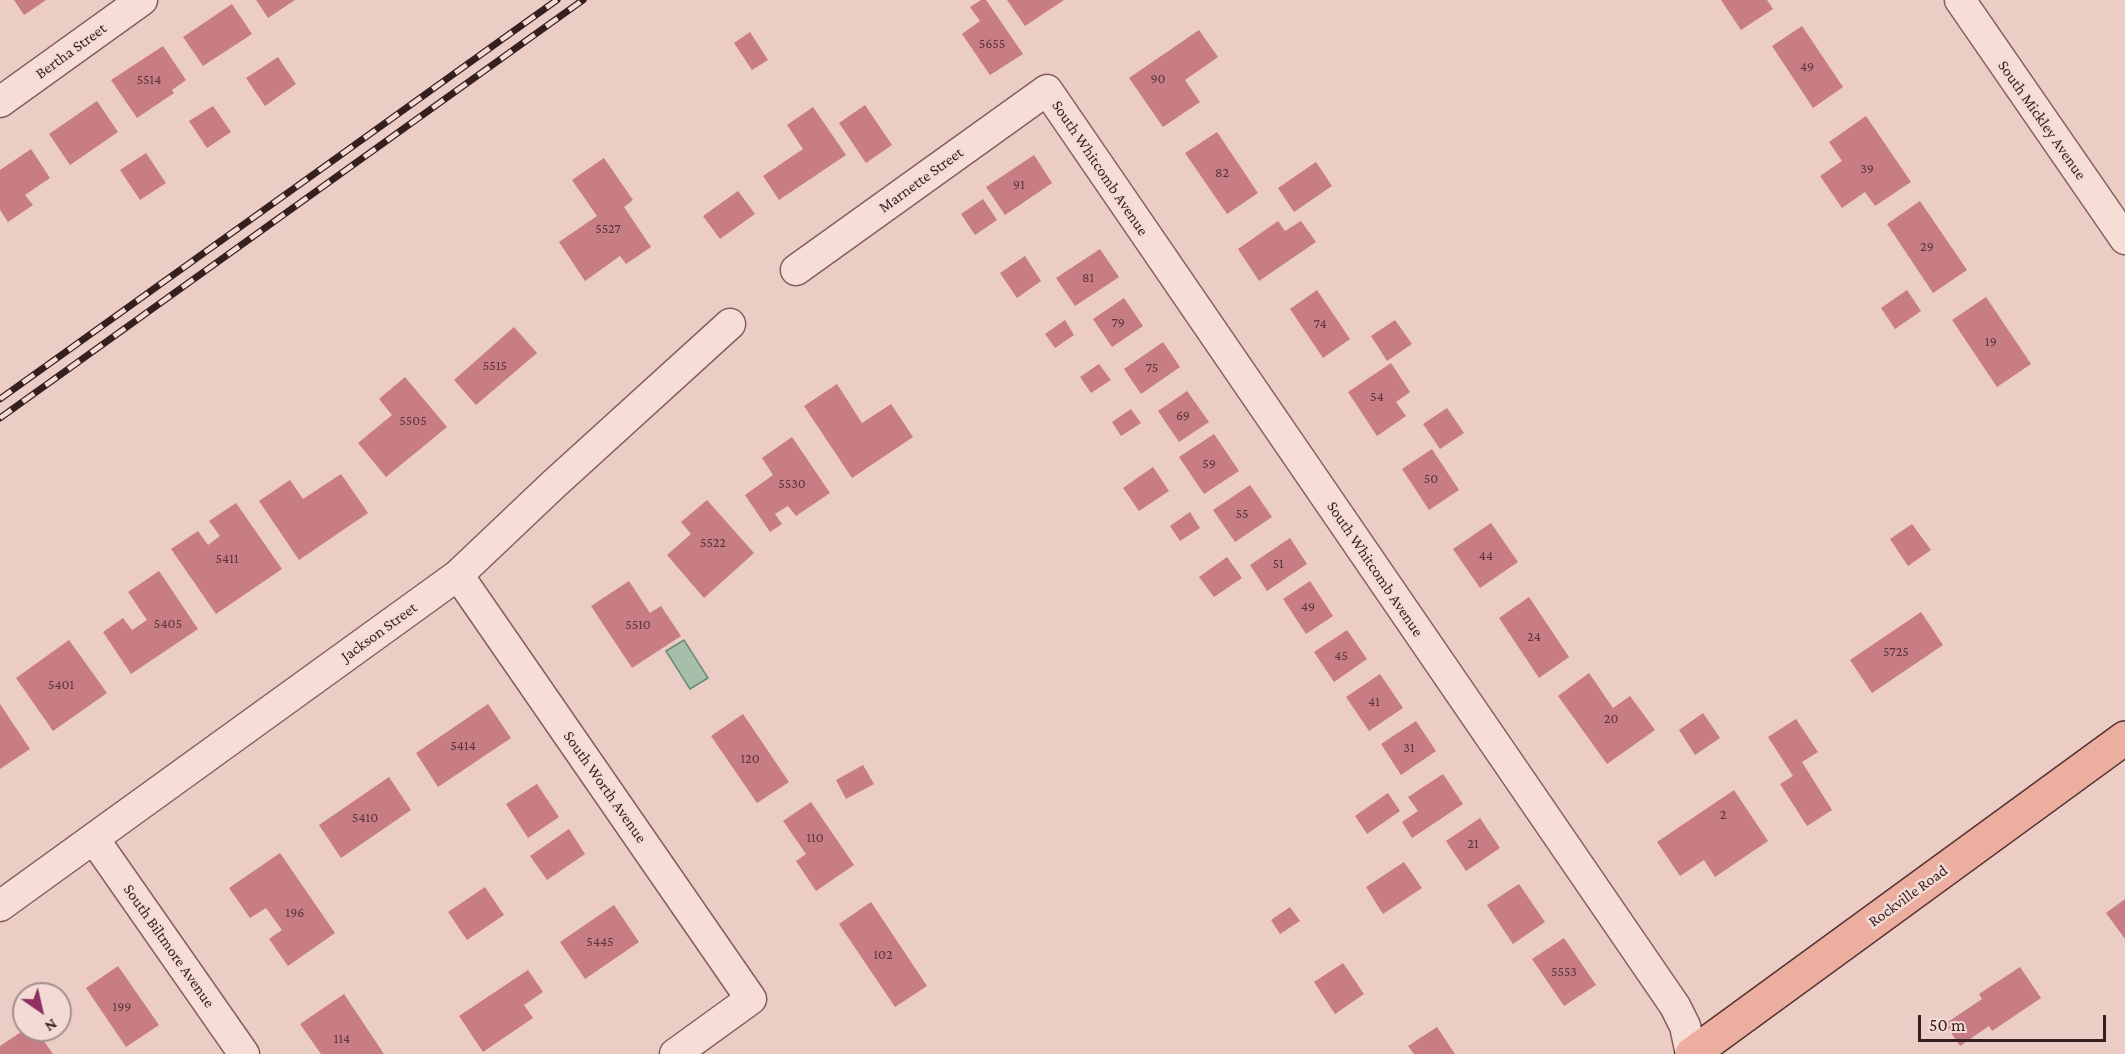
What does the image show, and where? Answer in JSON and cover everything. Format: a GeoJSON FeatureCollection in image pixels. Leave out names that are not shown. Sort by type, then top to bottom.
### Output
{"type":"FeatureCollection","features":[{"type":"Feature","properties":{"kind":"main road","name":"Rockville Road"},"geometry":{"type":"LineString","coordinates":[[1691,1054],[2125,738]]}},
{"type":"Feature","properties":{"kind":"street","name":"Bertha Street"},"geometry":{"type":"LineString","coordinates":[[4,92],[142,0]]}},
{"type":"Feature","properties":{"kind":"street","name":"South Mickley Avenue"},"geometry":{"type":"LineString","coordinates":[[1960,0],[2125,239]]}},
{"type":"Feature","properties":{"kind":"street","name":"Marnette Street"},"geometry":{"type":"LineString","coordinates":[[796,270],[1047,90]]}},
{"type":"Feature","properties":{"kind":"street","name":"South Whitcomb Avenue"},"geometry":{"type":"LineString","coordinates":[[1047,90],[1675,1006],[1690,1041],[1691,1054]]}},
{"type":"Feature","properties":{"kind":"street","name":"Jackson Street"},"geometry":{"type":"LineString","coordinates":[[0,906],[458,575],[730,324]]}},
{"type":"Feature","properties":{"kind":"street","name":"South Worth Avenue"},"geometry":{"type":"LineString","coordinates":[[458,575],[751,999],[675,1054]]}},
{"type":"Feature","properties":{"kind":"street","name":"South Biltmore Avenue"},"geometry":{"type":"LineString","coordinates":[[94,838],[244,1054]]}},
{"type":"Feature","properties":{"kind":"shaded area"},"geometry":{"type":"Polygon","coordinates":[[[684,640],[708,678],[690,689],[666,651],[684,640]]]}},
{"type":"Feature","properties":{"kind":"building"},"geometry":{"type":"Polygon","coordinates":[[[14,0],[46,0],[24,15],[14,0]]]}},
{"type":"Feature","properties":{"kind":"building"},"geometry":{"type":"Polygon","coordinates":[[[256,0],[295,0],[268,18],[256,0]]]}},
{"type":"Feature","properties":{"kind":"building"},"geometry":{"type":"Polygon","coordinates":[[[981,0],[986,0],[1023,54],[990,75],[962,34],[980,21],[970,7],[981,0]]]}},
{"type":"Feature","properties":{"kind":"building"},"geometry":{"type":"Polygon","coordinates":[[[1007,0],[1064,0],[1025,26],[1007,0]]]}},
{"type":"Feature","properties":{"kind":"building"},"geometry":{"type":"Polygon","coordinates":[[[1721,0],[1767,0],[1773,9],[1741,30],[1721,0]]]}},
{"type":"Feature","properties":{"kind":"building"},"geometry":{"type":"Polygon","coordinates":[[[232,4],[252,34],[203,66],[183,37],[232,4]]]}},
{"type":"Feature","properties":{"kind":"building"},"geometry":{"type":"Polygon","coordinates":[[[1802,26],[1843,87],[1813,108],[1772,46],[1802,26]]]}},
{"type":"Feature","properties":{"kind":"building"},"geometry":{"type":"Polygon","coordinates":[[[1199,30],[1218,57],[1185,80],[1200,102],[1163,127],[1129,78],[1199,30]]]}},
{"type":"Feature","properties":{"kind":"building"},"geometry":{"type":"Polygon","coordinates":[[[750,32],[768,60],[752,70],[734,43],[750,32]]]}},
{"type":"Feature","properties":{"kind":"building"},"geometry":{"type":"Polygon","coordinates":[[[163,46],[186,80],[172,90],[174,93],[137,118],[111,80],[163,46]]]}},
{"type":"Feature","properties":{"kind":"building"},"geometry":{"type":"Polygon","coordinates":[[[278,57],[296,84],[265,106],[246,78],[278,57]]]}},
{"type":"Feature","properties":{"kind":"building"},"geometry":{"type":"Polygon","coordinates":[[[97,101],[118,132],[70,165],[49,134],[97,101]]]}},
{"type":"Feature","properties":{"kind":"building"},"geometry":{"type":"Polygon","coordinates":[[[865,105],[892,145],[866,163],[839,123],[865,105]]]}},
{"type":"Feature","properties":{"kind":"building"},"geometry":{"type":"Polygon","coordinates":[[[213,106],[231,132],[207,148],[189,121],[213,106]]]}},
{"type":"Feature","properties":{"kind":"building"},"geometry":{"type":"Polygon","coordinates":[[[813,107],[846,155],[779,200],[763,176],[803,149],[787,125],[813,107]]]}},
{"type":"Feature","properties":{"kind":"building"},"geometry":{"type":"Polygon","coordinates":[[[1866,116],[1911,182],[1875,206],[1865,192],[1842,208],[1820,176],[1842,161],[1829,142],[1866,116]]]}},
{"type":"Feature","properties":{"kind":"building"},"geometry":{"type":"Polygon","coordinates":[[[1217,132],[1258,193],[1227,214],[1185,153],[1217,132]]]}},
{"type":"Feature","properties":{"kind":"building"},"geometry":{"type":"Polygon","coordinates":[[[31,149],[50,178],[25,195],[33,205],[8,222],[0,210],[0,170],[31,149]]]}},
{"type":"Feature","properties":{"kind":"building"},"geometry":{"type":"Polygon","coordinates":[[[146,153],[166,183],[140,200],[120,170],[146,153]]]}},
{"type":"Feature","properties":{"kind":"building"},"geometry":{"type":"Polygon","coordinates":[[[1034,155],[1052,183],[1005,215],[986,187],[1034,155]]]}},
{"type":"Feature","properties":{"kind":"building"},"geometry":{"type":"Polygon","coordinates":[[[604,158],[633,200],[624,207],[651,247],[626,264],[620,256],[585,281],[559,242],[597,216],[572,180],[604,158]]]}},
{"type":"Feature","properties":{"kind":"building"},"geometry":{"type":"Polygon","coordinates":[[[1316,162],[1332,186],[1294,212],[1278,188],[1316,162]]]}},
{"type":"Feature","properties":{"kind":"building"},"geometry":{"type":"Polygon","coordinates":[[[738,191],[755,214],[720,239],[703,216],[738,191]]]}},
{"type":"Feature","properties":{"kind":"building"},"geometry":{"type":"Polygon","coordinates":[[[983,199],[997,220],[975,235],[961,214],[983,199]]]}},
{"type":"Feature","properties":{"kind":"building"},"geometry":{"type":"Polygon","coordinates":[[[1920,201],[1967,270],[1933,293],[1887,224],[1920,201]]]}},
{"type":"Feature","properties":{"kind":"building"},"geometry":{"type":"Polygon","coordinates":[[[1278,221],[1285,231],[1301,221],[1316,242],[1259,281],[1238,249],[1278,221]]]}},
{"type":"Feature","properties":{"kind":"building"},"geometry":{"type":"Polygon","coordinates":[[[1100,249],[1119,277],[1075,306],[1056,278],[1100,249]]]}},
{"type":"Feature","properties":{"kind":"building"},"geometry":{"type":"Polygon","coordinates":[[[1025,256],[1041,281],[1017,298],[1000,273],[1025,256]]]}},
{"type":"Feature","properties":{"kind":"building"},"geometry":{"type":"Polygon","coordinates":[[[1317,290],[1350,339],[1323,358],[1290,309],[1317,290]]]}},
{"type":"Feature","properties":{"kind":"building"},"geometry":{"type":"Polygon","coordinates":[[[1907,290],[1921,311],[1895,329],[1881,308],[1907,290]]]}},
{"type":"Feature","properties":{"kind":"building"},"geometry":{"type":"Polygon","coordinates":[[[1986,297],[2031,364],[1997,387],[1952,320],[1986,297]]]}},
{"type":"Feature","properties":{"kind":"building"},"geometry":{"type":"Polygon","coordinates":[[[1124,298],[1143,326],[1112,347],[1093,319],[1124,298]]]}},
{"type":"Feature","properties":{"kind":"building"},"geometry":{"type":"Polygon","coordinates":[[[1065,320],[1074,335],[1055,348],[1045,334],[1065,320]]]}},
{"type":"Feature","properties":{"kind":"building"},"geometry":{"type":"Polygon","coordinates":[[[1395,320],[1412,344],[1387,361],[1371,336],[1395,320]]]}},
{"type":"Feature","properties":{"kind":"building"},"geometry":{"type":"Polygon","coordinates":[[[514,327],[537,353],[476,405],[454,380],[514,327]]]}},
{"type":"Feature","properties":{"kind":"building"},"geometry":{"type":"Polygon","coordinates":[[[1163,342],[1180,367],[1141,394],[1124,369],[1163,342]]]}},
{"type":"Feature","properties":{"kind":"building"},"geometry":{"type":"Polygon","coordinates":[[[1391,363],[1410,392],[1396,402],[1406,416],[1377,436],[1348,392],[1391,363]]]}},
{"type":"Feature","properties":{"kind":"building"},"geometry":{"type":"Polygon","coordinates":[[[1099,364],[1111,380],[1091,393],[1080,377],[1099,364]]]}},
{"type":"Feature","properties":{"kind":"building"},"geometry":{"type":"Polygon","coordinates":[[[405,377],[447,427],[386,477],[358,443],[392,415],[379,399],[405,377]]]}},
{"type":"Feature","properties":{"kind":"building"},"geometry":{"type":"Polygon","coordinates":[[[837,384],[862,423],[891,404],[913,437],[852,478],[804,406],[837,384]]]}},
{"type":"Feature","properties":{"kind":"building"},"geometry":{"type":"Polygon","coordinates":[[[1187,391],[1209,422],[1179,442],[1158,411],[1187,391]]]}},
{"type":"Feature","properties":{"kind":"building"},"geometry":{"type":"Polygon","coordinates":[[[1447,408],[1464,433],[1440,449],[1423,424],[1447,408]]]}},
{"type":"Feature","properties":{"kind":"building"},"geometry":{"type":"Polygon","coordinates":[[[1131,409],[1141,423],[1121,436],[1112,422],[1131,409]]]}},
{"type":"Feature","properties":{"kind":"building"},"geometry":{"type":"Polygon","coordinates":[[[1214,434],[1239,471],[1204,494],[1179,457],[1214,434]]]}},
{"type":"Feature","properties":{"kind":"building"},"geometry":{"type":"Polygon","coordinates":[[[792,437],[830,493],[796,516],[788,506],[775,514],[782,524],[770,532],[745,495],[773,475],[762,458],[792,437]]]}},
{"type":"Feature","properties":{"kind":"building"},"geometry":{"type":"Polygon","coordinates":[[[1432,449],[1459,490],[1429,510],[1402,469],[1432,449]]]}},
{"type":"Feature","properties":{"kind":"building"},"geometry":{"type":"Polygon","coordinates":[[[1153,467],[1169,491],[1139,511],[1123,488],[1153,467]]]}},
{"type":"Feature","properties":{"kind":"building"},"geometry":{"type":"Polygon","coordinates":[[[341,474],[368,513],[299,560],[259,501],[290,480],[303,499],[341,474]]]}},
{"type":"Feature","properties":{"kind":"building"},"geometry":{"type":"Polygon","coordinates":[[[1250,485],[1272,517],[1235,542],[1213,510],[1250,485]]]}},
{"type":"Feature","properties":{"kind":"building"},"geometry":{"type":"Polygon","coordinates":[[[707,500],[754,553],[704,598],[667,555],[691,534],[681,522],[707,500]]]}},
{"type":"Feature","properties":{"kind":"building"},"geometry":{"type":"Polygon","coordinates":[[[236,503],[282,569],[216,614],[171,549],[198,531],[208,545],[220,536],[209,521],[236,503]]]}},
{"type":"Feature","properties":{"kind":"building"},"geometry":{"type":"Polygon","coordinates":[[[1190,512],[1200,528],[1180,541],[1170,526],[1190,512]]]}},
{"type":"Feature","properties":{"kind":"building"},"geometry":{"type":"Polygon","coordinates":[[[1491,523],[1518,562],[1480,588],[1453,549],[1491,523]]]}},
{"type":"Feature","properties":{"kind":"building"},"geometry":{"type":"Polygon","coordinates":[[[1912,524],[1931,550],[1908,566],[1890,539],[1912,524]]]}},
{"type":"Feature","properties":{"kind":"building"},"geometry":{"type":"Polygon","coordinates":[[[1290,538],[1307,564],[1267,591],[1250,565],[1290,538]]]}},
{"type":"Feature","properties":{"kind":"building"},"geometry":{"type":"Polygon","coordinates":[[[1227,557],[1242,578],[1214,597],[1199,577],[1227,557]]]}},
{"type":"Feature","properties":{"kind":"building"},"geometry":{"type":"Polygon","coordinates":[[[159,571],[198,629],[131,674],[103,632],[123,618],[132,630],[147,620],[128,592],[159,571]]]}},
{"type":"Feature","properties":{"kind":"building"},"geometry":{"type":"Polygon","coordinates":[[[629,581],[650,613],[661,606],[681,636],[632,668],[591,606],[629,581]]]}},
{"type":"Feature","properties":{"kind":"building"},"geometry":{"type":"Polygon","coordinates":[[[1310,581],[1333,616],[1306,634],[1283,599],[1310,581]]]}},
{"type":"Feature","properties":{"kind":"building"},"geometry":{"type":"Polygon","coordinates":[[[1529,597],[1569,657],[1539,678],[1499,618],[1529,597]]]}},
{"type":"Feature","properties":{"kind":"building"},"geometry":{"type":"Polygon","coordinates":[[[1921,612],[1943,645],[1872,693],[1850,660],[1921,612]]]}},
{"type":"Feature","properties":{"kind":"building"},"geometry":{"type":"Polygon","coordinates":[[[1347,630],[1367,659],[1334,682],[1314,652],[1347,630]]]}},
{"type":"Feature","properties":{"kind":"building"},"geometry":{"type":"Polygon","coordinates":[[[69,640],[107,693],[53,731],[16,678],[69,640]]]}},
{"type":"Feature","properties":{"kind":"building"},"geometry":{"type":"Polygon","coordinates":[[[1589,673],[1613,708],[1630,696],[1655,730],[1607,764],[1558,696],[1589,673]]]}},
{"type":"Feature","properties":{"kind":"building"},"geometry":{"type":"Polygon","coordinates":[[[1380,674],[1403,708],[1369,731],[1346,697],[1380,674]]]}},
{"type":"Feature","properties":{"kind":"building"},"geometry":{"type":"Polygon","coordinates":[[[0,704],[30,749],[0,769],[0,704]]]}},
{"type":"Feature","properties":{"kind":"building"},"geometry":{"type":"Polygon","coordinates":[[[488,704],[511,738],[438,787],[416,753],[488,704]]]}},
{"type":"Feature","properties":{"kind":"building"},"geometry":{"type":"Polygon","coordinates":[[[1703,713],[1720,738],[1695,755],[1679,730],[1703,713]]]}},
{"type":"Feature","properties":{"kind":"building"},"geometry":{"type":"Polygon","coordinates":[[[743,714],[789,782],[757,803],[711,736],[743,714]]]}},
{"type":"Feature","properties":{"kind":"building"},"geometry":{"type":"Polygon","coordinates":[[[1796,719],[1818,752],[1802,762],[1832,810],[1807,826],[1780,784],[1793,776],[1768,737],[1796,719]]]}},
{"type":"Feature","properties":{"kind":"building"},"geometry":{"type":"Polygon","coordinates":[[[1416,721],[1436,751],[1401,775],[1381,744],[1416,721]]]}},
{"type":"Feature","properties":{"kind":"building"},"geometry":{"type":"Polygon","coordinates":[[[863,765],[874,784],[846,799],[836,780],[863,765]]]}},
{"type":"Feature","properties":{"kind":"building"},"geometry":{"type":"Polygon","coordinates":[[[1443,774],[1463,804],[1412,838],[1402,822],[1418,811],[1408,797],[1443,774]]]}},
{"type":"Feature","properties":{"kind":"building"},"geometry":{"type":"Polygon","coordinates":[[[389,777],[411,810],[341,858],[319,825],[389,777]]]}},
{"type":"Feature","properties":{"kind":"building"},"geometry":{"type":"Polygon","coordinates":[[[537,784],[559,817],[528,838],[506,804],[537,784]]]}},
{"type":"Feature","properties":{"kind":"building"},"geometry":{"type":"Polygon","coordinates":[[[1734,790],[1768,841],[1715,877],[1704,860],[1680,876],[1657,842],[1734,790]]]}},
{"type":"Feature","properties":{"kind":"building"},"geometry":{"type":"Polygon","coordinates":[[[1388,793],[1400,811],[1367,834],[1355,816],[1388,793]]]}},
{"type":"Feature","properties":{"kind":"building"},"geometry":{"type":"Polygon","coordinates":[[[811,802],[854,865],[816,891],[796,861],[806,854],[783,821],[811,802]]]}},
{"type":"Feature","properties":{"kind":"building"},"geometry":{"type":"Polygon","coordinates":[[[1480,818],[1500,848],[1466,871],[1446,841],[1480,818]]]}},
{"type":"Feature","properties":{"kind":"building"},"geometry":{"type":"Polygon","coordinates":[[[569,829],[585,854],[547,880],[530,856],[569,829]]]}},
{"type":"Feature","properties":{"kind":"building"},"geometry":{"type":"Polygon","coordinates":[[[280,853],[335,933],[288,966],[269,939],[282,930],[266,908],[250,918],[229,888],[280,853]]]}},
{"type":"Feature","properties":{"kind":"building"},"geometry":{"type":"Polygon","coordinates":[[[1404,862],[1422,888],[1383,914],[1366,887],[1404,862]]]}},
{"type":"Feature","properties":{"kind":"building"},"geometry":{"type":"Polygon","coordinates":[[[1519,884],[1545,922],[1513,944],[1487,905],[1519,884]]]}},
{"type":"Feature","properties":{"kind":"building"},"geometry":{"type":"Polygon","coordinates":[[[485,887],[504,915],[467,940],[448,912],[485,887]]]}},
{"type":"Feature","properties":{"kind":"building"},"geometry":{"type":"Polygon","coordinates":[[[2125,899],[2125,939],[2106,913],[2125,899]]]}},
{"type":"Feature","properties":{"kind":"building"},"geometry":{"type":"Polygon","coordinates":[[[871,902],[927,986],[895,1007],[839,924],[871,902]]]}},
{"type":"Feature","properties":{"kind":"building"},"geometry":{"type":"Polygon","coordinates":[[[614,905],[639,942],[585,979],[560,942],[614,905]]]}},
{"type":"Feature","properties":{"kind":"building"},"geometry":{"type":"Polygon","coordinates":[[[1290,907],[1300,921],[1280,934],[1271,920],[1290,907]]]}},
{"type":"Feature","properties":{"kind":"building"},"geometry":{"type":"Polygon","coordinates":[[[1564,938],[1596,985],[1564,1006],[1532,959],[1564,938]]]}},
{"type":"Feature","properties":{"kind":"building"},"geometry":{"type":"Polygon","coordinates":[[[1343,963],[1364,994],[1335,1014],[1314,982],[1343,963]]]}},
{"type":"Feature","properties":{"kind":"building"},"geometry":{"type":"Polygon","coordinates":[[[118,966],[159,1025],[126,1047],[86,988],[118,966]]]}},
{"type":"Feature","properties":{"kind":"building"},"geometry":{"type":"Polygon","coordinates":[[[2020,967],[2041,998],[1992,1031],[1989,1026],[1960,1046],[1945,1024],[1982,999],[1979,994],[2020,967]]]}},
{"type":"Feature","properties":{"kind":"building"},"geometry":{"type":"Polygon","coordinates":[[[528,970],[543,992],[524,1005],[533,1018],[483,1052],[459,1016],[528,970]]]}},
{"type":"Feature","properties":{"kind":"building"},"geometry":{"type":"Polygon","coordinates":[[[344,994],[384,1054],[321,1054],[300,1024],[344,994]]]}},
{"type":"Feature","properties":{"kind":"building"},"geometry":{"type":"Polygon","coordinates":[[[1437,1027],[1455,1054],[1414,1054],[1408,1046],[1437,1027]]]}},
{"type":"Feature","properties":{"kind":"building"},"geometry":{"type":"Polygon","coordinates":[[[12,1038],[12,1042],[44,1042],[53,1054],[0,1054],[0,1046],[12,1038]]]}},
{"type":"Feature","properties":{"kind":"railway"},"geometry":{"type":"LineString","coordinates":[[0,399],[557,0]]}},
{"type":"Feature","properties":{"kind":"railway"},"geometry":{"type":"LineString","coordinates":[[0,418],[583,0]]}}]}
